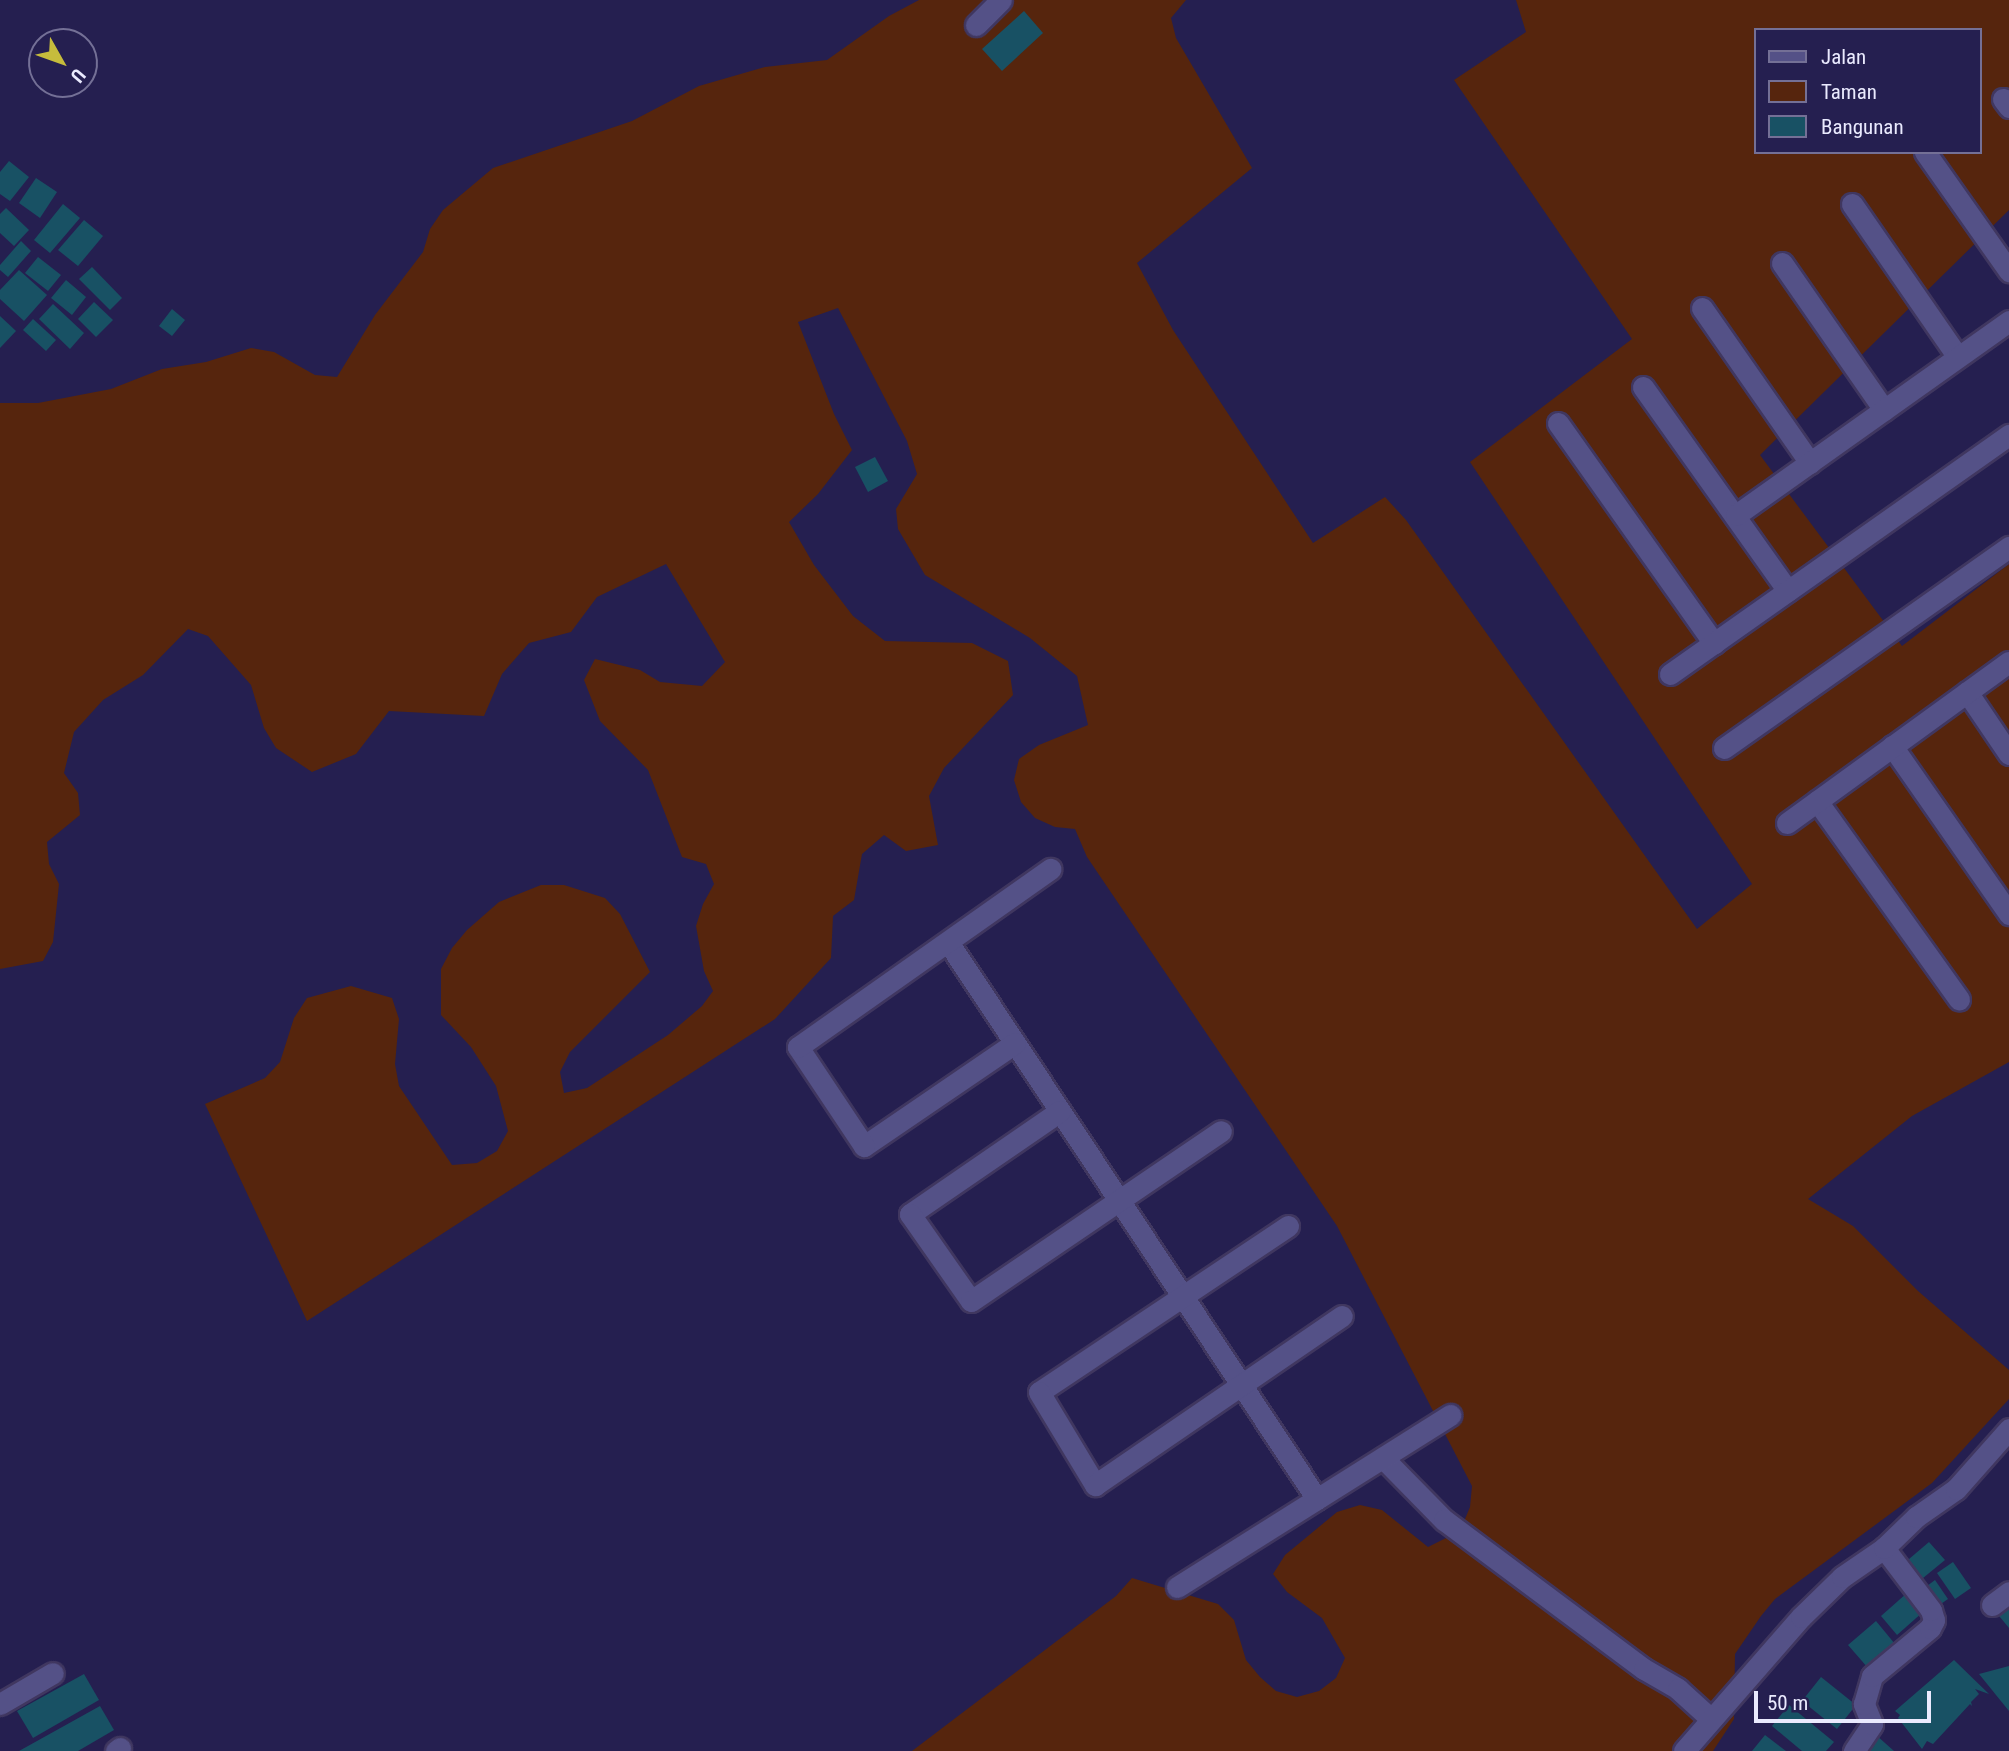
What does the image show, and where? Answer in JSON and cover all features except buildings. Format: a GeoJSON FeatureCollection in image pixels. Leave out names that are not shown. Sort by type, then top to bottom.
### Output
{"type":"FeatureCollection","features":[{"type":"Feature","properties":{"kind":"street"},"geometry":{"type":"LineString","coordinates":[[976,25],[1001,0]]}},
{"type":"Feature","properties":{"kind":"street"},"geometry":{"type":"LineString","coordinates":[[1926,154],[2009,271]]}},
{"type":"Feature","properties":{"kind":"street"},"geometry":{"type":"LineString","coordinates":[[1852,204],[1958,357]]}},
{"type":"Feature","properties":{"kind":"street"},"geometry":{"type":"LineString","coordinates":[[1782,263],[1884,410]]}},
{"type":"Feature","properties":{"kind":"street"},"geometry":{"type":"LineString","coordinates":[[1702,308],[1810,463]]}},
{"type":"Feature","properties":{"kind":"street"},"geometry":{"type":"LineString","coordinates":[[1736,515],[2009,321]]}},
{"type":"Feature","properties":{"kind":"street"},"geometry":{"type":"LineString","coordinates":[[1643,387],[1788,591]]}},
{"type":"Feature","properties":{"kind":"street"},"geometry":{"type":"LineString","coordinates":[[1558,423],[1714,643]]}},
{"type":"Feature","properties":{"kind":"street"},"geometry":{"type":"LineString","coordinates":[[1670,674],[2009,435]]}},
{"type":"Feature","properties":{"kind":"street"},"geometry":{"type":"LineString","coordinates":[[1724,748],[2009,547]]}},
{"type":"Feature","properties":{"kind":"street"},"geometry":{"type":"LineString","coordinates":[[1787,823],[2009,662]]}},
{"type":"Feature","properties":{"kind":"street"},"geometry":{"type":"LineString","coordinates":[[1967,692],[2009,754]]}},
{"type":"Feature","properties":{"kind":"street"},"geometry":{"type":"LineString","coordinates":[[1892,746],[2009,914]]}},
{"type":"Feature","properties":{"kind":"street"},"geometry":{"type":"LineString","coordinates":[[1817,801],[1959,999]]}},
{"type":"Feature","properties":{"kind":"street"},"geometry":{"type":"LineString","coordinates":[[1015,1043],[864,1146],[798,1047],[1050,869]]}},
{"type":"Feature","properties":{"kind":"street"},"geometry":{"type":"LineString","coordinates":[[947,942],[1317,1499]]}},
{"type":"Feature","properties":{"kind":"street"},"geometry":{"type":"LineString","coordinates":[[1060,1111],[910,1214],[971,1301],[1221,1131]]}},
{"type":"Feature","properties":{"kind":"street"},"geometry":{"type":"LineString","coordinates":[[1288,1226],[1039,1392],[1095,1485],[1342,1316]]}},
{"type":"Feature","properties":{"kind":"street"},"geometry":{"type":"LineString","coordinates":[[1177,1587],[1450,1415]]}},
{"type":"Feature","properties":{"kind":"street"},"geometry":{"type":"LineString","coordinates":[[1684,1751],[1801,1617],[1842,1577],[1884,1548],[1916,1517],[1956,1489],[2009,1429]]}},
{"type":"Feature","properties":{"kind":"street"},"geometry":{"type":"LineString","coordinates":[[1383,1458],[1444,1520],[1644,1669],[1678,1689],[1711,1719]]}},
{"type":"Feature","properties":{"kind":"street"},"geometry":{"type":"LineString","coordinates":[[1854,1751],[1872,1724],[1864,1704],[1872,1676],[1930,1628],[1934,1620],[1931,1610],[1884,1548]]}},
{"type":"Feature","properties":{"kind":"street"},"geometry":{"type":"LineString","coordinates":[[0,1704],[53,1673]]}},
{"type":"Feature","properties":{"kind":"green space"},"geometry":{"type":"Polygon","coordinates":[[[919,0],[1186,0],[1171,18],[1176,38],[1252,168],[1137,263],[1173,330],[1313,543],[1385,497],[1406,520],[1697,929],[1752,884],[1470,462],[1632,339],[1454,80],[1526,32],[1516,0],[2009,0],[2009,210],[1760,455],[1902,646],[2009,564],[2009,1062],[1912,1116],[1808,1199],[1853,1226],[1918,1291],[2009,1370],[2009,1399],[1932,1483],[1775,1599],[1735,1654],[1734,1719],[1713,1751],[912,1751],[1116,1596],[1132,1578],[1218,1604],[1234,1620],[1246,1660],[1276,1691],[1297,1697],[1319,1691],[1336,1678],[1345,1658],[1322,1618],[1287,1592],[1273,1574],[1285,1555],[1337,1512],[1360,1505],[1382,1510],[1428,1547],[1460,1531],[1470,1507],[1472,1486],[1337,1226],[1087,857],[1075,829],[1055,827],[1035,818],[1021,802],[1014,780],[1019,759],[1039,745],[1088,725],[1077,676],[1030,638],[925,575],[898,529],[896,509],[917,474],[907,441],[838,308],[798,322],[834,414],[852,450],[818,494],[789,522],[814,565],[853,616],[885,641],[972,643],[1008,661],[1013,695],[944,768],[929,796],[938,845],[906,851],[884,835],[862,854],[854,900],[833,916],[831,958],[775,1019],[307,1321],[205,1104],[265,1078],[280,1062],[294,1018],[307,998],[351,986],[392,998],[399,1019],[395,1064],[399,1086],[452,1165],[477,1163],[497,1151],[508,1131],[496,1086],[471,1047],[441,1015],[441,969],[452,948],[467,930],[499,902],[541,885],[564,885],[605,898],[620,914],[650,972],[570,1052],[560,1072],[564,1093],[587,1088],[668,1035],[702,1006],[713,991],[704,971],[696,926],[703,904],[714,884],[706,864],[682,857],[648,770],[600,721],[584,680],[595,659],[640,670],[660,682],[702,686],[725,662],[666,564],[597,597],[571,632],[529,643],[502,674],[484,716],[389,711],[356,754],[312,772],[276,748],[264,728],[251,685],[208,636],[188,629],[143,675],[103,700],[74,732],[64,773],[78,793],[80,815],[47,842],[49,864],[59,884],[53,942],[43,961],[0,969],[0,403],[38,403],[111,389],[162,369],[206,362],[251,348],[274,352],[315,375],[337,377],[375,315],[423,252],[430,229],[443,210],[493,168],[632,121],[699,86],[765,67],[827,60],[889,16],[919,0]]]}}]}
